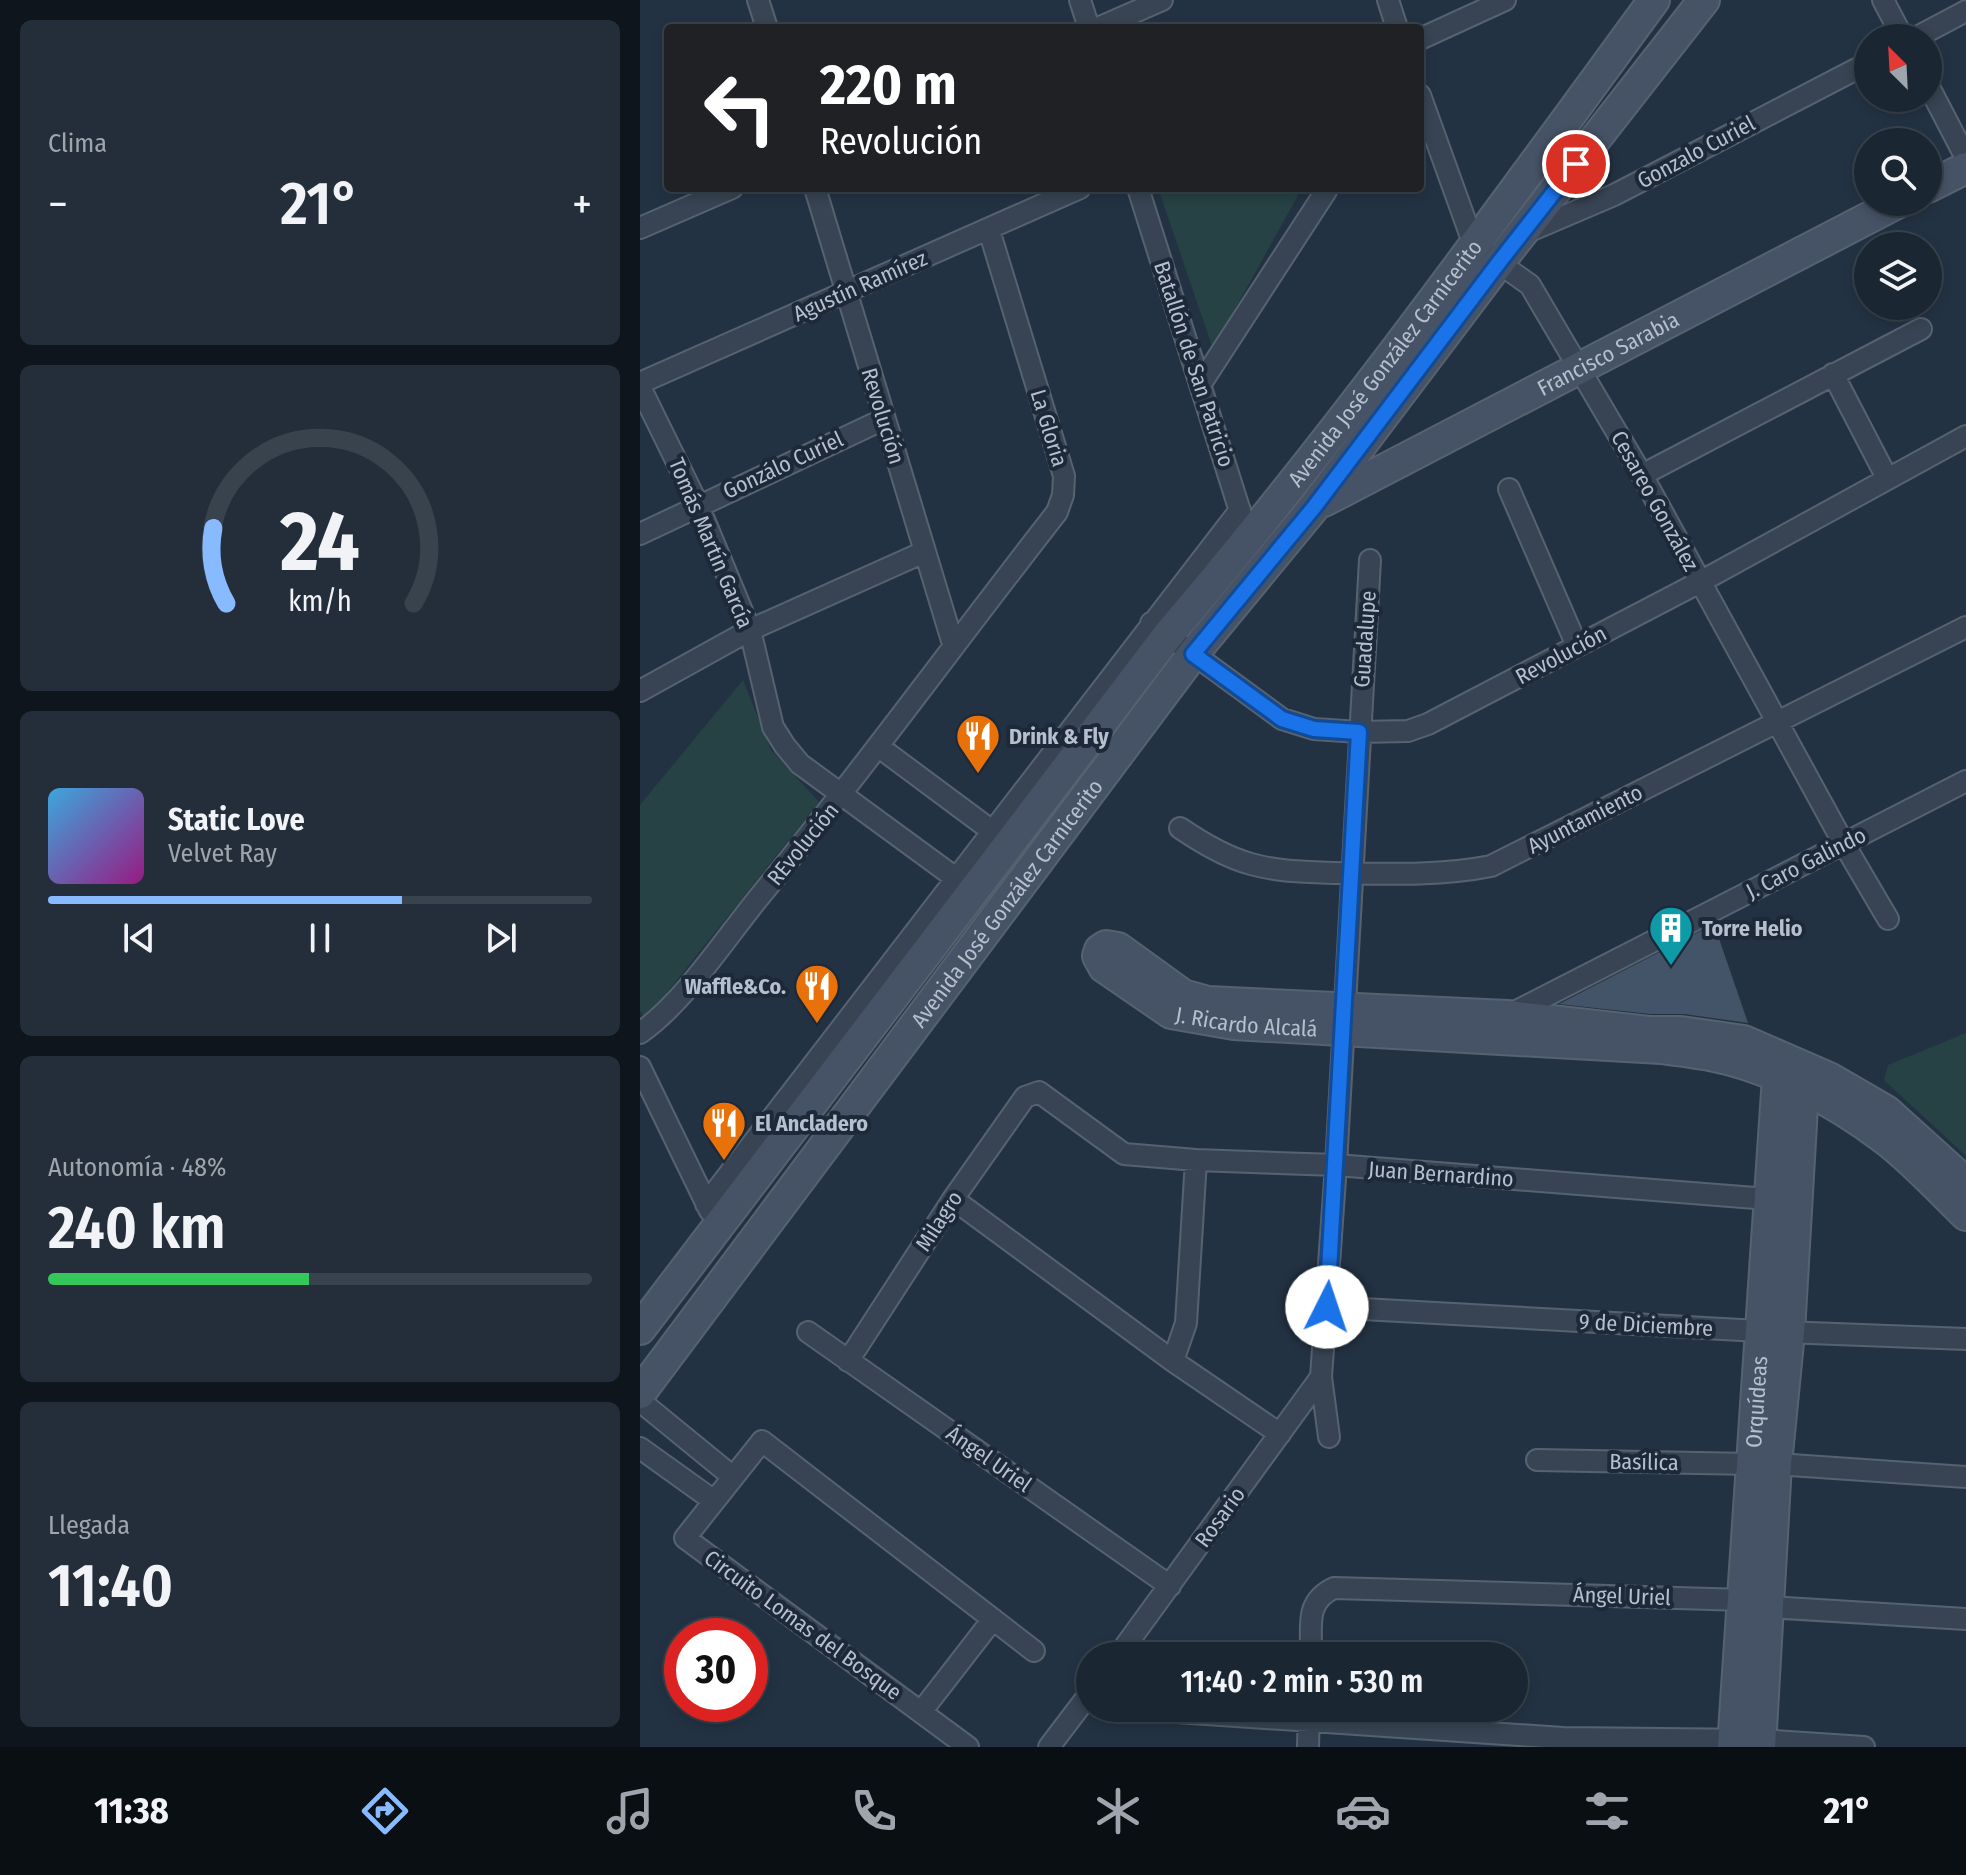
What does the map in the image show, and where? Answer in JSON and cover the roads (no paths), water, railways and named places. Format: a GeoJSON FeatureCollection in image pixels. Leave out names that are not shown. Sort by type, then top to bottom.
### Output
{"type":"FeatureCollection","features":[{"type":"Feature","properties":{"kind":"street"},"geometry":{"type":"LineString","coordinates":[[758,0],[766,24]]}},
{"type":"Feature","properties":{"kind":"street"},"geometry":{"type":"LineString","coordinates":[[1080,0],[1088,24]]}},
{"type":"Feature","properties":{"kind":"street"},"geometry":{"type":"LineString","coordinates":[[1107,24],[1162,0]]}},
{"type":"Feature","properties":{"kind":"street"},"geometry":{"type":"LineString","coordinates":[[1388,0],[1396,24]]}},
{"type":"Feature","properties":{"kind":"street"},"geometry":{"type":"LineString","coordinates":[[1424,37],[1505,0]]}},
{"type":"Feature","properties":{"kind":"street","name":"Avenida José González Carnicerito"},"geometry":{"type":"LineString","coordinates":[[643,1408],[1193,654],[1315,506],[1500,261],[1704,0]]}},
{"type":"Feature","properties":{"kind":"street"},"geometry":{"type":"LineString","coordinates":[[1883,0],[1896,24]]}},
{"type":"Feature","properties":{"kind":"street","name":"Avenida José González Carnicerito"},"geometry":{"type":"LineString","coordinates":[[640,1329],[712,1215],[1160,629],[1250,539],[1474,245],[1649,3]]}},
{"type":"Feature","properties":{"kind":"street"},"geometry":{"type":"LineString","coordinates":[[1941,24],[1966,11]]}},
{"type":"Feature","properties":{"kind":"street","name":"Gonzalo Curiel"},"geometry":{"type":"LineString","coordinates":[[1521,234],[1614,195],[1854,70]]}},
{"type":"Feature","properties":{"kind":"street"},"geometry":{"type":"LineString","coordinates":[[1424,106],[1474,245]]}},
{"type":"Feature","properties":{"kind":"street"},"geometry":{"type":"LineString","coordinates":[[1942,112],[1966,158]]}},
{"type":"Feature","properties":{"kind":"street"},"geometry":{"type":"LineString","coordinates":[[1942,180],[1966,168]]}},
{"type":"Feature","properties":{"kind":"street"},"geometry":{"type":"LineString","coordinates":[[640,228],[723,192]]}},
{"type":"Feature","properties":{"kind":"street","name":"Revolución"},"geometry":{"type":"LineString","coordinates":[[816,192],[953,644]]}},
{"type":"Feature","properties":{"kind":"street","name":"Agustín Ramírez"},"geometry":{"type":"LineString","coordinates":[[640,385],[1071,192]]}},
{"type":"Feature","properties":{"kind":"street","name":"Batallón de San Patricio"},"geometry":{"type":"LineString","coordinates":[[1139,192],[1250,539]]}},
{"type":"Feature","properties":{"kind":"street"},"geometry":{"type":"LineString","coordinates":[[1200,385],[1325,192]]}},
{"type":"Feature","properties":{"kind":"street","name":"Francisco Sarabia"},"geometry":{"type":"LineString","coordinates":[[1315,506],[1872,216]]}},
{"type":"Feature","properties":{"kind":"street","name":"La Gloria"},"geometry":{"type":"LineString","coordinates":[[953,644],[1057,512],[1063,495],[1064,476],[989,230]]}},
{"type":"Feature","properties":{"kind":"street","name":"Cesareo González"},"geometry":{"type":"LineString","coordinates":[[1474,245],[1530,285],[1580,366],[1888,919]]}},
{"type":"Feature","properties":{"kind":"street"},"geometry":{"type":"LineString","coordinates":[[1642,475],[1921,329]]}},
{"type":"Feature","properties":{"kind":"street"},"geometry":{"type":"LineString","coordinates":[[1833,374],[1887,478]]}},
{"type":"Feature","properties":{"kind":"street","name":"Tomás Martín García"},"geometry":{"type":"LineString","coordinates":[[640,385],[698,505],[750,630],[773,727],[800,764],[961,890]]}},
{"type":"Feature","properties":{"kind":"street","name":"Gonzálo Curiel"},"geometry":{"type":"LineString","coordinates":[[640,534],[884,419]]}},
{"type":"Feature","properties":{"kind":"street","name":"Revolución"},"geometry":{"type":"LineString","coordinates":[[1160,629],[1282,719],[1314,729],[1408,731],[1428,724],[1700,582],[1966,436]]}},
{"type":"Feature","properties":{"kind":"street"},"geometry":{"type":"LineString","coordinates":[[1509,489],[1577,646]]}},
{"type":"Feature","properties":{"kind":"street"},"geometry":{"type":"LineString","coordinates":[[961,890],[992,831],[1160,629],[1240,510]]}},
{"type":"Feature","properties":{"kind":"street"},"geometry":{"type":"LineString","coordinates":[[640,691],[750,630],[924,552]]}},
{"type":"Feature","properties":{"kind":"street","name":"Guadalupe"},"geometry":{"type":"LineString","coordinates":[[1329,1437],[1321,1377],[1370,560]]}},
{"type":"Feature","properties":{"kind":"street","name":"Ayuntamiento"},"geometry":{"type":"LineString","coordinates":[[1180,828],[1201,843],[1251,865],[1284,871],[1455,873],[1491,866],[1966,627]]}},
{"type":"Feature","properties":{"kind":"street","name":"REvolución"},"geometry":{"type":"LineString","coordinates":[[640,1033],[676,999],[843,795],[953,644]]}},
{"type":"Feature","properties":{"kind":"street"},"geometry":{"type":"LineString","coordinates":[[879,747],[992,831]]}},
{"type":"Feature","properties":{"kind":"street","name":"J. Caro Galindo"},"geometry":{"type":"LineString","coordinates":[[1477,1036],[1507,1016],[1966,781]]}},
{"type":"Feature","properties":{"kind":"street","name":"J. Ricardo Alcalá"},"geometry":{"type":"LineString","coordinates":[[1966,1183],[1886,1111],[1793,1072],[1686,1051],[1477,1036],[1343,1018],[1208,1002],[1183,995],[1118,948],[1106,946],[1098,956],[1104,967],[1171,1013],[1234,1024],[1343,1018],[1507,1016],[1744,1041],[1793,1072],[1887,1140],[1966,1215]]}},
{"type":"Feature","properties":{"kind":"street"},"geometry":{"type":"LineString","coordinates":[[640,1067],[712,1215]]}},
{"type":"Feature","properties":{"kind":"street","name":"Orquídeas"},"geometry":{"type":"LineString","coordinates":[[1774,1332],[1768,1199],[1793,1072]]}},
{"type":"Feature","properties":{"kind":"street","name":"Orquídeas"},"geometry":{"type":"LineString","coordinates":[[1747,1744],[1793,1072]]}},
{"type":"Feature","properties":{"kind":"street","name":"Juan Bernardino"},"geometry":{"type":"LineString","coordinates":[[1039,1092],[1124,1154],[1336,1165],[1768,1199]]}},
{"type":"Feature","properties":{"kind":"street","name":"Milagro"},"geometry":{"type":"LineString","coordinates":[[848,1361],[953,1199],[1025,1097],[1039,1092]]}},
{"type":"Feature","properties":{"kind":"street"},"geometry":{"type":"LineString","coordinates":[[1173,1361],[1186,1323],[1196,1160]]}},
{"type":"Feature","properties":{"kind":"street"},"geometry":{"type":"LineString","coordinates":[[953,1199],[1173,1361],[1280,1434]]}},
{"type":"Feature","properties":{"kind":"street","name":"9 de Diciembre"},"geometry":{"type":"LineString","coordinates":[[1327,1307],[1774,1332],[1966,1339]]}},
{"type":"Feature","properties":{"kind":"street","name":"Ángel Uriel"},"geometry":{"type":"LineString","coordinates":[[808,1332],[1170,1586]]}},
{"type":"Feature","properties":{"kind":"street","name":"Rosario"},"geometry":{"type":"LineString","coordinates":[[1128,1642],[1321,1377]]}},
{"type":"Feature","properties":{"kind":"street"},"geometry":{"type":"LineString","coordinates":[[643,1408],[733,1477]]}},
{"type":"Feature","properties":{"kind":"street","name":"Circuito Lomas del Bosque"},"geometry":{"type":"LineString","coordinates":[[968,1747],[685,1538],[762,1441],[1034,1651]]}},
{"type":"Feature","properties":{"kind":"street"},"geometry":{"type":"LineString","coordinates":[[640,1448],[714,1501]]}},
{"type":"Feature","properties":{"kind":"street","name":"Basílica"},"geometry":{"type":"LineString","coordinates":[[1537,1460],[1764,1464],[1966,1477]]}},
{"type":"Feature","properties":{"kind":"street","name":"Ángel Uriel"},"geometry":{"type":"LineString","coordinates":[[1312,1642],[1313,1604],[1320,1594],[1334,1588],[1756,1603],[1966,1619]]}},
{"type":"Feature","properties":{"kind":"street","name":"Circuito Lomas del Bosque"},"geometry":{"type":"LineString","coordinates":[[921,1712],[993,1619]]}},
{"type":"Feature","properties":{"kind":"street"},"geometry":{"type":"LineString","coordinates":[[1049,1747],[1076,1715]]}},
{"type":"Feature","properties":{"kind":"street"},"geometry":{"type":"LineString","coordinates":[[1308,1747],[1309,1722]]}},
{"type":"Feature","properties":{"kind":"street"},"geometry":{"type":"LineString","coordinates":[[1381,1722],[1562,1742],[1864,1747]]}},
{"type":"Feature","properties":{"kind":"place","name":"Drink & Fly"},"geometry":{"type":"Point","coordinates":[978,775]}},
{"type":"Feature","properties":{"kind":"place","name":"Torre Helio"},"geometry":{"type":"Point","coordinates":[1671,967]}},
{"type":"Feature","properties":{"kind":"place","name":"Waffle&Co."},"geometry":{"type":"Point","coordinates":[817,1025]}},
{"type":"Feature","properties":{"kind":"place","name":"El Ancladero"},"geometry":{"type":"Point","coordinates":[724,1162]}}]}
